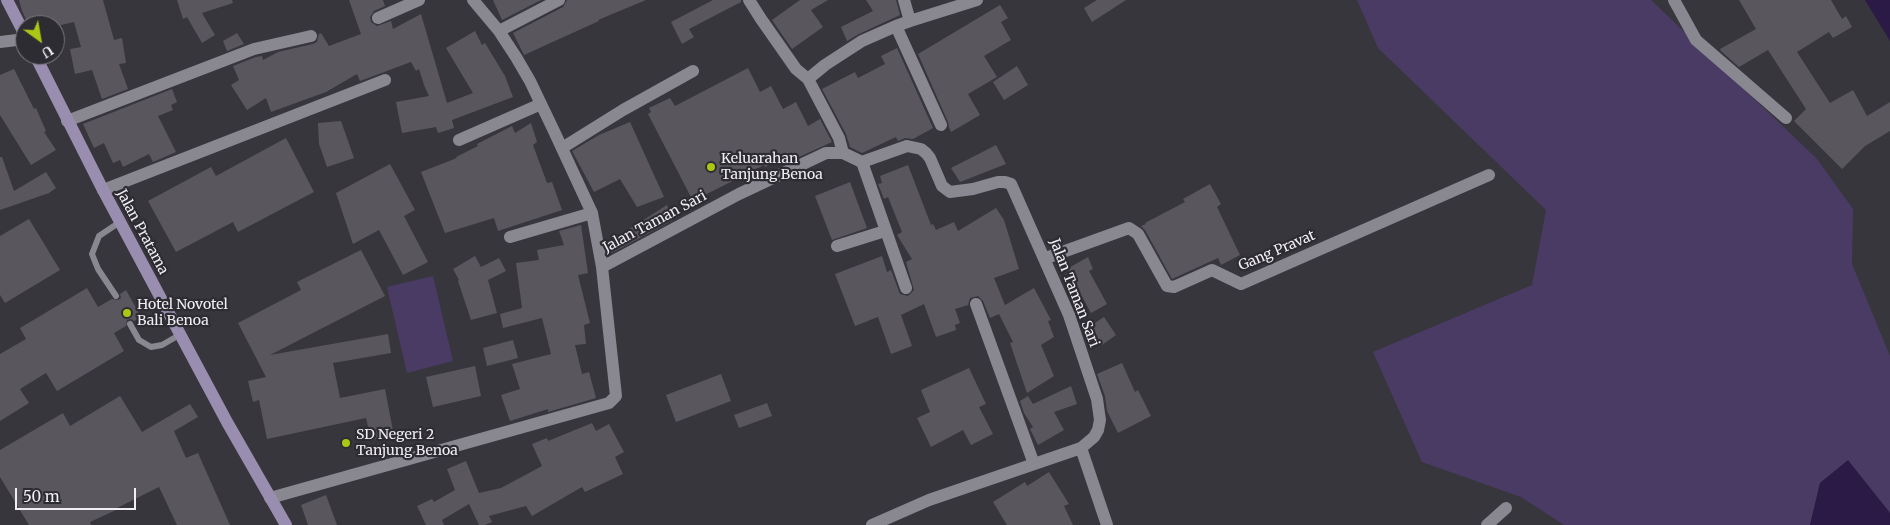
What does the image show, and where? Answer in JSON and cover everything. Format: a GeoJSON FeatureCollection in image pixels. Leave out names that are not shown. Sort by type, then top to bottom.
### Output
{"type":"FeatureCollection","features":[{"type":"Feature","properties":{"kind":"street"},"geometry":{"type":"LineString","coordinates":[[7,0],[15,16]]}},
{"type":"Feature","properties":{"kind":"street"},"geometry":{"type":"LineString","coordinates":[[378,18],[419,0]]}},
{"type":"Feature","properties":{"kind":"street"},"geometry":{"type":"LineString","coordinates":[[473,0],[499,31],[530,81],[592,213],[602,267]]}},
{"type":"Feature","properties":{"kind":"street"},"geometry":{"type":"LineString","coordinates":[[499,31],[559,0]]}},
{"type":"Feature","properties":{"kind":"street"},"geometry":{"type":"LineString","coordinates":[[749,0],[796,69],[808,79],[839,138],[843,153],[862,162],[906,288]]}},
{"type":"Feature","properties":{"kind":"street"},"geometry":{"type":"LineString","coordinates":[[904,0],[910,21]]}},
{"type":"Feature","properties":{"kind":"street"},"geometry":{"type":"LineString","coordinates":[[1674,0],[1696,40],[1786,118]]}},
{"type":"Feature","properties":{"kind":"street"},"geometry":{"type":"LineString","coordinates":[[808,79],[825,65],[862,41],[896,26],[969,2]]}},
{"type":"Feature","properties":{"kind":"street"},"geometry":{"type":"LineString","coordinates":[[896,26],[941,125]]}},
{"type":"Feature","properties":{"kind":"street"},"geometry":{"type":"LineString","coordinates":[[67,121],[254,49],[311,36]]}},
{"type":"Feature","properties":{"kind":"street"},"geometry":{"type":"LineString","coordinates":[[0,42],[15,40]]}},
{"type":"Feature","properties":{"kind":"street","name":"Jalan Pratama"},"geometry":{"type":"LineString","coordinates":[[40,65],[120,222],[286,525]]}},
{"type":"Feature","properties":{"kind":"street"},"geometry":{"type":"LineString","coordinates":[[562,148],[623,110],[693,71]]}},
{"type":"Feature","properties":{"kind":"street"},"geometry":{"type":"LineString","coordinates":[[103,190],[385,80]]}},
{"type":"Feature","properties":{"kind":"street"},"geometry":{"type":"LineString","coordinates":[[459,140],[541,104]]}},
{"type":"Feature","properties":{"kind":"street","name":"Jalan Taman Sari"},"geometry":{"type":"LineString","coordinates":[[862,162],[901,148],[913,147],[921,149],[930,158],[942,186],[950,192],[973,189],[998,182],[1011,184],[1046,258],[1069,315],[1097,399],[1100,420],[1098,430],[1094,437],[1081,448]]}},
{"type":"Feature","properties":{"kind":"street","name":"Jalan Taman Sari"},"geometry":{"type":"LineString","coordinates":[[270,498],[603,405],[613,400],[616,396],[602,267],[739,194],[817,157],[826,153],[843,153]]}},
{"type":"Feature","properties":{"kind":"street","name":"Gang Pravat"},"geometry":{"type":"LineString","coordinates":[[1046,258],[1129,228],[1138,234],[1167,286],[1174,287],[1212,270],[1241,284],[1489,175]]}},
{"type":"Feature","properties":{"kind":"street"},"geometry":{"type":"LineString","coordinates":[[510,237],[592,213]]}},
{"type":"Feature","properties":{"kind":"street"},"geometry":{"type":"LineString","coordinates":[[836,246],[886,231]]}},
{"type":"Feature","properties":{"kind":"street"},"geometry":{"type":"LineString","coordinates":[[976,304],[1034,464]]}},
{"type":"Feature","properties":{"kind":"street"},"geometry":{"type":"LineString","coordinates":[[872,525],[929,500],[1081,448],[1106,525]]}},
{"type":"Feature","properties":{"kind":"street"},"geometry":{"type":"LineString","coordinates":[[1487,525],[1506,508]]}},
{"type":"Feature","properties":{"kind":"lane"},"geometry":{"type":"LineString","coordinates":[[116,296],[98,269],[92,254],[99,236],[120,222]]}},
{"type":"Feature","properties":{"kind":"lane"},"geometry":{"type":"LineString","coordinates":[[130,324],[139,340],[151,347],[162,345],[181,334]]}},
{"type":"Feature","properties":{"kind":"shaded area"},"geometry":{"type":"Polygon","coordinates":[[[1357,0],[1651,0],[1817,159],[1853,209],[1852,264],[1890,356],[1890,513],[1848,461],[1820,483],[1810,525],[1564,525],[1521,497],[1422,462],[1373,352],[1532,285],[1546,210],[1378,48],[1357,0]]]}},
{"type":"Feature","properties":{"kind":"shaded area"},"geometry":{"type":"Polygon","coordinates":[[[1865,0],[1890,0],[1890,41],[1865,0]]]}},
{"type":"Feature","properties":{"kind":"shaded area"},"geometry":{"type":"Polygon","coordinates":[[[433,276],[453,361],[407,373],[387,287],[433,276]]]}},
{"type":"Feature","properties":{"kind":"shaded area"},"geometry":{"type":"Polygon","coordinates":[[[1848,460],[1890,513],[1890,525],[1810,525],[1820,483],[1848,460]]]}},
{"type":"Feature","properties":{"kind":"building"},"geometry":{"type":"Polygon","coordinates":[[[19,0],[103,0],[114,40],[122,38],[126,63],[119,64],[128,89],[102,99],[92,70],[75,74],[70,49],[81,47],[74,22],[65,24],[65,15],[24,15],[19,0]]]}},
{"type":"Feature","properties":{"kind":"building"},"geometry":{"type":"Polygon","coordinates":[[[177,0],[232,0],[233,3],[202,13],[215,35],[202,43],[187,17],[183,19],[177,0]]]}},
{"type":"Feature","properties":{"kind":"building"},"geometry":{"type":"Polygon","coordinates":[[[349,0],[383,0],[385,6],[374,11],[370,17],[371,22],[377,26],[391,21],[393,29],[421,14],[447,103],[473,93],[446,48],[475,31],[482,45],[485,43],[505,76],[513,97],[452,120],[454,128],[438,133],[436,127],[402,133],[396,102],[429,96],[419,69],[416,71],[411,62],[360,81],[357,74],[326,92],[271,112],[266,98],[247,110],[231,85],[239,80],[233,66],[256,57],[262,56],[263,60],[278,52],[313,44],[317,42],[321,33],[329,46],[361,34],[349,0]]]}},
{"type":"Feature","properties":{"kind":"building"},"geometry":{"type":"Polygon","coordinates":[[[493,0],[541,0],[502,20],[493,0]]]}},
{"type":"Feature","properties":{"kind":"building"},"geometry":{"type":"Polygon","coordinates":[[[567,0],[646,0],[524,55],[513,33],[563,7],[567,0]]]}},
{"type":"Feature","properties":{"kind":"building"},"geometry":{"type":"Polygon","coordinates":[[[713,0],[741,0],[741,2],[689,29],[694,37],[682,44],[671,22],[713,0]]]}},
{"type":"Feature","properties":{"kind":"building"},"geometry":{"type":"Polygon","coordinates":[[[800,0],[828,0],[811,10],[823,27],[792,49],[772,20],[800,0]]]}},
{"type":"Feature","properties":{"kind":"building"},"geometry":{"type":"Polygon","coordinates":[[[866,0],[896,0],[900,15],[847,41],[841,27],[873,11],[866,0]]]}},
{"type":"Feature","properties":{"kind":"building"},"geometry":{"type":"Polygon","coordinates":[[[1097,0],[1126,0],[1092,22],[1084,8],[1097,0]]]}},
{"type":"Feature","properties":{"kind":"building"},"geometry":{"type":"Polygon","coordinates":[[[1739,0],[1831,0],[1842,19],[1846,16],[1852,27],[1833,38],[1829,32],[1797,52],[1830,103],[1853,90],[1867,116],[1890,102],[1890,131],[1865,146],[1842,169],[1794,121],[1806,109],[1768,50],[1739,67],[1721,51],[1720,49],[1756,29],[1739,0]]]}},
{"type":"Feature","properties":{"kind":"building"},"geometry":{"type":"Polygon","coordinates":[[[1000,5],[1008,18],[1001,22],[1011,40],[984,56],[997,77],[968,94],[980,115],[951,132],[918,54],[1000,5]]]}},
{"type":"Feature","properties":{"kind":"building"},"geometry":{"type":"Polygon","coordinates":[[[237,33],[244,44],[227,51],[223,41],[237,33]]]}},
{"type":"Feature","properties":{"kind":"building"},"geometry":{"type":"Polygon","coordinates":[[[897,48],[933,128],[913,139],[905,138],[898,141],[896,137],[862,153],[850,147],[846,134],[822,89],[855,72],[858,78],[885,64],[881,56],[897,48]]]}},
{"type":"Feature","properties":{"kind":"building"},"geometry":{"type":"Polygon","coordinates":[[[1017,66],[1028,85],[1004,100],[993,82],[1017,66]]]}},
{"type":"Feature","properties":{"kind":"building"},"geometry":{"type":"Polygon","coordinates":[[[748,68],[760,92],[771,86],[783,109],[796,102],[808,126],[820,119],[832,142],[788,162],[785,156],[693,201],[648,114],[651,112],[649,108],[670,98],[675,106],[748,68]]]}},
{"type":"Feature","properties":{"kind":"building"},"geometry":{"type":"Polygon","coordinates":[[[14,69],[34,109],[36,108],[46,131],[44,132],[56,150],[31,165],[0,115],[0,75],[14,69]]]}},
{"type":"Feature","properties":{"kind":"building"},"geometry":{"type":"Polygon","coordinates":[[[172,89],[177,102],[171,105],[173,110],[158,116],[176,152],[153,162],[149,154],[123,167],[120,160],[113,163],[104,143],[94,148],[83,124],[172,89]]]}},
{"type":"Feature","properties":{"kind":"building"},"geometry":{"type":"Polygon","coordinates":[[[341,121],[354,158],[327,167],[319,144],[318,123],[341,121]]]}},
{"type":"Feature","properties":{"kind":"building"},"geometry":{"type":"Polygon","coordinates":[[[630,122],[664,197],[637,207],[620,179],[594,192],[572,151],[599,135],[630,122]]]}},
{"type":"Feature","properties":{"kind":"building"},"geometry":{"type":"Polygon","coordinates":[[[531,123],[537,142],[533,145],[547,183],[552,182],[562,210],[498,231],[494,218],[445,233],[421,172],[457,158],[478,146],[477,144],[512,126],[515,133],[531,123]]]}},
{"type":"Feature","properties":{"kind":"building"},"geometry":{"type":"Polygon","coordinates":[[[286,138],[314,192],[238,232],[233,222],[176,252],[148,201],[211,167],[216,176],[286,138]]]}},
{"type":"Feature","properties":{"kind":"building"},"geometry":{"type":"Polygon","coordinates":[[[996,145],[1006,164],[960,182],[951,168],[996,145]]]}},
{"type":"Feature","properties":{"kind":"building"},"geometry":{"type":"Polygon","coordinates":[[[0,157],[2,157],[14,191],[46,172],[56,188],[49,193],[0,210],[0,157]]]}},
{"type":"Feature","properties":{"kind":"building"},"geometry":{"type":"Polygon","coordinates":[[[390,164],[415,210],[404,216],[428,262],[403,275],[379,230],[353,244],[336,193],[390,164]]]}},
{"type":"Feature","properties":{"kind":"building"},"geometry":{"type":"Polygon","coordinates":[[[908,165],[931,225],[933,224],[936,230],[954,222],[958,231],[996,208],[1004,220],[1019,269],[994,278],[1005,305],[1034,288],[1051,320],[1048,321],[1054,337],[1041,345],[1054,376],[1027,393],[1010,343],[1013,342],[999,314],[990,318],[983,301],[978,296],[970,298],[968,305],[955,309],[960,323],[955,325],[956,330],[936,337],[924,304],[901,315],[912,346],[891,354],[878,317],[855,326],[835,274],[882,256],[887,272],[891,270],[900,294],[908,296],[914,290],[906,262],[912,259],[897,235],[902,232],[888,197],[884,199],[878,184],[882,183],[880,176],[908,165]]]}},
{"type":"Feature","properties":{"kind":"building"},"geometry":{"type":"Polygon","coordinates":[[[850,182],[867,228],[832,240],[815,196],[850,182]]]}},
{"type":"Feature","properties":{"kind":"building"},"geometry":{"type":"Polygon","coordinates":[[[1210,184],[1221,204],[1217,207],[1240,255],[1221,265],[1218,258],[1172,279],[1141,226],[1185,202],[1183,199],[1210,184]]]}},
{"type":"Feature","properties":{"kind":"building"},"geometry":{"type":"Polygon","coordinates":[[[667,205],[673,220],[608,255],[606,244],[667,205]]]}},
{"type":"Feature","properties":{"kind":"building"},"geometry":{"type":"Polygon","coordinates":[[[29,219],[60,270],[5,303],[0,295],[0,236],[29,219]]]}},
{"type":"Feature","properties":{"kind":"building"},"geometry":{"type":"Polygon","coordinates":[[[581,225],[588,273],[578,275],[590,323],[584,325],[586,344],[575,345],[582,374],[589,372],[596,398],[548,412],[548,409],[510,421],[501,395],[520,389],[512,364],[551,354],[542,318],[503,328],[500,314],[522,308],[516,263],[539,260],[537,250],[564,245],[559,231],[581,225]]]}},
{"type":"Feature","properties":{"kind":"building"},"geometry":{"type":"Polygon","coordinates":[[[361,250],[385,296],[270,355],[388,334],[391,353],[333,363],[340,398],[385,389],[394,436],[371,440],[366,418],[267,439],[259,400],[253,402],[248,381],[266,377],[238,323],[301,290],[297,282],[361,250]]]}},
{"type":"Feature","properties":{"kind":"building"},"geometry":{"type":"Polygon","coordinates":[[[475,256],[481,267],[499,258],[506,271],[488,280],[497,313],[471,320],[459,280],[453,269],[475,256]]]}},
{"type":"Feature","properties":{"kind":"building"},"geometry":{"type":"Polygon","coordinates":[[[1088,257],[1093,269],[1089,271],[1107,304],[1091,313],[1067,269],[1088,257]]]}},
{"type":"Feature","properties":{"kind":"building"},"geometry":{"type":"Polygon","coordinates":[[[87,288],[98,307],[112,299],[118,300],[121,298],[120,294],[126,290],[141,317],[134,321],[131,319],[127,320],[126,326],[114,333],[124,351],[57,391],[46,373],[20,389],[29,403],[0,421],[0,354],[26,339],[20,328],[87,288]]]}},
{"type":"Feature","properties":{"kind":"building"},"geometry":{"type":"Polygon","coordinates":[[[1104,317],[1116,335],[1102,345],[1090,326],[1104,317]]]}},
{"type":"Feature","properties":{"kind":"building"},"geometry":{"type":"Polygon","coordinates":[[[513,340],[518,358],[487,366],[483,348],[513,340]]]}},
{"type":"Feature","properties":{"kind":"building"},"geometry":{"type":"Polygon","coordinates":[[[1122,363],[1135,392],[1138,390],[1151,416],[1118,433],[1107,411],[1105,396],[1097,374],[1122,363]]]}},
{"type":"Feature","properties":{"kind":"building"},"geometry":{"type":"Polygon","coordinates":[[[475,366],[481,396],[433,407],[426,377],[475,366]]]}},
{"type":"Feature","properties":{"kind":"building"},"geometry":{"type":"Polygon","coordinates":[[[969,368],[986,404],[979,407],[993,434],[971,445],[963,430],[931,447],[917,418],[930,412],[921,390],[969,368]]]}},
{"type":"Feature","properties":{"kind":"building"},"geometry":{"type":"Polygon","coordinates":[[[721,374],[731,401],[676,422],[666,395],[721,374]]]}},
{"type":"Feature","properties":{"kind":"building"},"geometry":{"type":"Polygon","coordinates":[[[1071,386],[1077,404],[1054,412],[1064,430],[1038,445],[1030,429],[1033,427],[1024,413],[1020,401],[1028,396],[1033,404],[1071,386]]]}},
{"type":"Feature","properties":{"kind":"building"},"geometry":{"type":"Polygon","coordinates":[[[120,396],[142,432],[190,404],[198,417],[174,431],[186,458],[198,453],[230,525],[177,525],[159,487],[90,522],[91,525],[29,525],[0,477],[0,450],[63,413],[70,426],[120,396]]]}},
{"type":"Feature","properties":{"kind":"building"},"geometry":{"type":"Polygon","coordinates":[[[767,403],[772,416],[739,428],[734,415],[767,403]]]}},
{"type":"Feature","properties":{"kind":"building"},"geometry":{"type":"Polygon","coordinates":[[[592,423],[596,431],[609,424],[624,452],[615,457],[623,474],[585,492],[582,487],[532,516],[526,506],[489,516],[492,522],[479,525],[469,504],[442,520],[444,525],[426,525],[417,506],[432,499],[434,502],[455,490],[447,469],[466,461],[479,493],[501,488],[542,466],[532,444],[547,438],[548,441],[592,423]]]}},
{"type":"Feature","properties":{"kind":"building"},"geometry":{"type":"Polygon","coordinates":[[[1049,472],[1069,504],[1064,506],[1073,525],[1007,525],[993,502],[1025,482],[1027,486],[1049,472]]]}},
{"type":"Feature","properties":{"kind":"building"},"geometry":{"type":"Polygon","coordinates":[[[326,495],[337,525],[308,525],[301,505],[326,495]]]}},
{"type":"Feature","properties":{"kind":"place","name":"Keluarahan Tanjung Benoa"},"geometry":{"type":"Point","coordinates":[711,167]}},
{"type":"Feature","properties":{"kind":"place","name":"Hotel Novotel Bali Benoa"},"geometry":{"type":"Point","coordinates":[127,313]}},
{"type":"Feature","properties":{"kind":"place","name":"SD Negeri 2 Tanjung Benoa"},"geometry":{"type":"Point","coordinates":[346,443]}}]}
